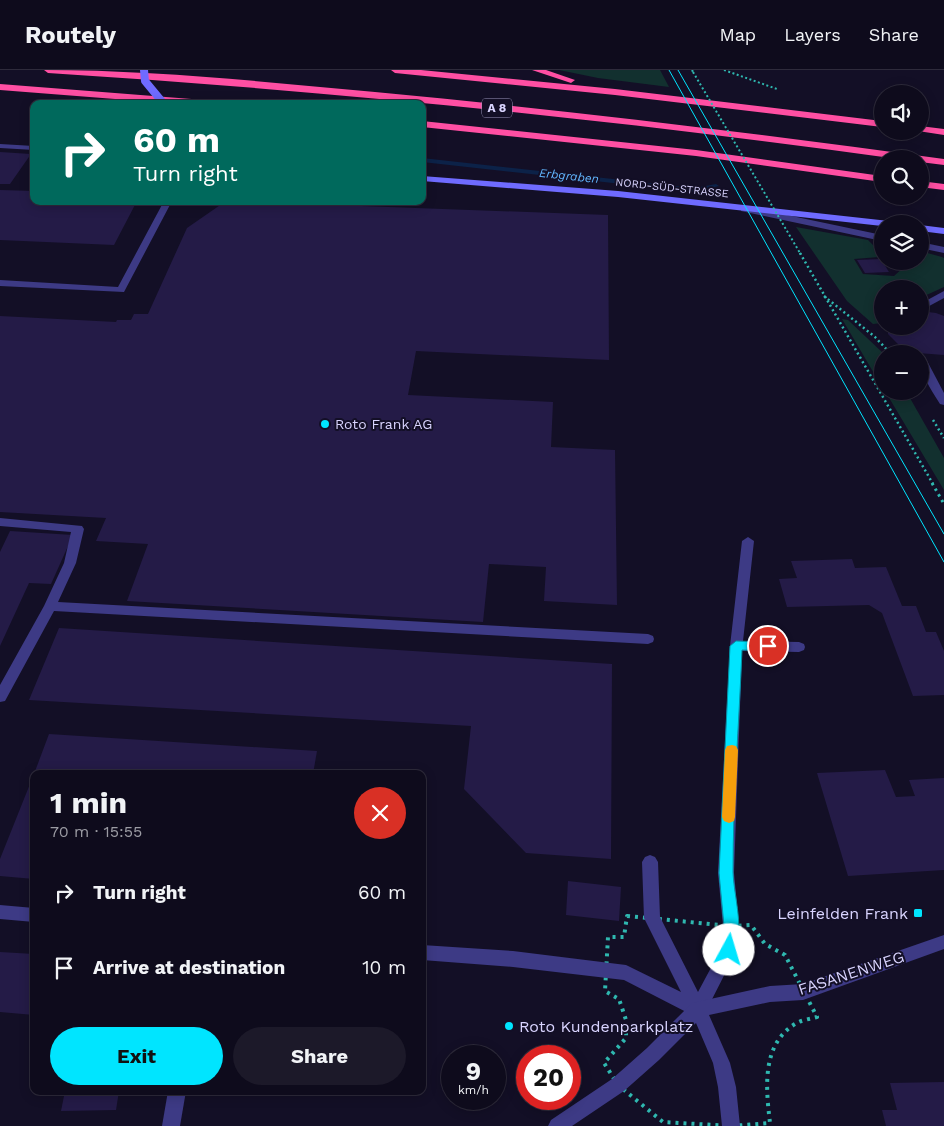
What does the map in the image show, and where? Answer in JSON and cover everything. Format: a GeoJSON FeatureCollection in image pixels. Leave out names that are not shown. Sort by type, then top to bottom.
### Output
{"type":"FeatureCollection","features":[{"type":"Feature","properties":{"kind":"highway","name":"A 8"},"geometry":{"type":"LineString","coordinates":[[48,70],[226,82],[419,100]]}},
{"type":"Feature","properties":{"kind":"highway","name":"A 8"},"geometry":{"type":"LineString","coordinates":[[395,70],[615,92],[874,123]]}},
{"type":"Feature","properties":{"kind":"highway"},"geometry":{"type":"LineString","coordinates":[[536,70],[615,92]]}},
{"type":"Feature","properties":{"kind":"highway"},"geometry":{"type":"LineString","coordinates":[[0,87],[166,100]]}},
{"type":"Feature","properties":{"kind":"highway","name":"A 8"},"geometry":{"type":"LineString","coordinates":[[426,101],[720,132],[944,162]]}},
{"type":"Feature","properties":{"kind":"highway","name":"A 8"},"geometry":{"type":"LineString","coordinates":[[426,124],[696,153],[874,178]]}},
{"type":"Feature","properties":{"kind":"highway"},"geometry":{"type":"LineString","coordinates":[[929,130],[944,132]]}},
{"type":"Feature","properties":{"kind":"highway"},"geometry":{"type":"LineString","coordinates":[[929,185],[944,187]]}},
{"type":"Feature","properties":{"kind":"main road"},"geometry":{"type":"LineString","coordinates":[[144,70],[145,81],[161,100]]}},
{"type":"Feature","properties":{"kind":"main road","name":"NORD-SÜD-STRASSE"},"geometry":{"type":"LineString","coordinates":[[426,178],[720,204],[874,222]]}},
{"type":"Feature","properties":{"kind":"main road"},"geometry":{"type":"LineString","coordinates":[[929,230],[944,232]]}},
{"type":"Feature","properties":{"kind":"street"},"geometry":{"type":"LineString","coordinates":[[0,146],[30,148]]}},
{"type":"Feature","properties":{"kind":"street"},"geometry":{"type":"LineString","coordinates":[[720,204],[874,236]]}},
{"type":"Feature","properties":{"kind":"street"},"geometry":{"type":"LineString","coordinates":[[0,283],[121,290],[166,205]]}},
{"type":"Feature","properties":{"kind":"street"},"geometry":{"type":"LineString","coordinates":[[929,248],[944,250]]}},
{"type":"Feature","properties":{"kind":"street"},"geometry":{"type":"LineString","coordinates":[[929,303],[944,294]]}},
{"type":"Feature","properties":{"kind":"street"},"geometry":{"type":"LineString","coordinates":[[929,377],[944,402]]}},
{"type":"Feature","properties":{"kind":"street"},"geometry":{"type":"LineString","coordinates":[[0,522],[78,529],[70,563],[50,606],[0,697]]}},
{"type":"Feature","properties":{"kind":"street"},"geometry":{"type":"LineString","coordinates":[[557,1126],[618,1085],[653,1054],[698,1009],[729,950],[732,926],[726,873],[736,646],[748,541]]}},
{"type":"Feature","properties":{"kind":"street"},"geometry":{"type":"LineString","coordinates":[[50,606],[648,639]]}},
{"type":"Feature","properties":{"kind":"street"},"geometry":{"type":"LineString","coordinates":[[736,646],[799,647]]}},
{"type":"Feature","properties":{"kind":"street"},"geometry":{"type":"LineString","coordinates":[[650,862],[652,918],[698,1009],[721,1063],[727,1087],[731,1126]]}},
{"type":"Feature","properties":{"kind":"street"},"geometry":{"type":"LineString","coordinates":[[0,912],[30,915]]}},
{"type":"Feature","properties":{"kind":"street","name":"FASANENWEG"},"geometry":{"type":"LineString","coordinates":[[698,1009],[770,994],[803,992],[944,942]]}},
{"type":"Feature","properties":{"kind":"street"},"geometry":{"type":"LineString","coordinates":[[426,952],[513,959],[626,974],[698,1009]]}},
{"type":"Feature","properties":{"kind":"street"},"geometry":{"type":"LineString","coordinates":[[171,1126],[176,1095]]}},
{"type":"Feature","properties":{"kind":"path"},"geometry":{"type":"LineString","coordinates":[[724,70],[756,83],[781,90]]}},
{"type":"Feature","properties":{"kind":"path"},"geometry":{"type":"LineString","coordinates":[[692,71],[800,252],[822,294],[944,504]]}},
{"type":"Feature","properties":{"kind":"path"},"geometry":{"type":"LineString","coordinates":[[822,294],[883,345]]}},
{"type":"Feature","properties":{"kind":"path"},"geometry":{"type":"LineString","coordinates":[[618,1085],[663,1122],[731,1126],[770,1123],[765,1082],[768,1058],[779,1039],[796,1024],[817,1017],[803,992]]}},
{"type":"Feature","properties":{"kind":"green space"},"geometry":{"type":"Polygon","coordinates":[[[559,70],[660,70],[669,87],[598,78],[559,70]]]}},
{"type":"Feature","properties":{"kind":"green space"},"geometry":{"type":"Polygon","coordinates":[[[796,227],[868,240],[874,246],[874,257],[854,259],[863,274],[894,276],[901,270],[929,270],[929,253],[944,258],[944,287],[929,294],[929,280],[874,280],[874,324],[847,301],[796,227]]]}},
{"type":"Feature","properties":{"kind":"green space"},"geometry":{"type":"Polygon","coordinates":[[[842,319],[848,320],[874,345],[874,373],[842,319]]]}},
{"type":"Feature","properties":{"kind":"green space"},"geometry":{"type":"Polygon","coordinates":[[[890,400],[911,400],[944,458],[944,490],[890,400]]]}},
{"type":"Feature","properties":{"kind":"building"},"geometry":{"type":"Polygon","coordinates":[[[0,152],[30,154],[10,184],[0,184],[0,152]]]}},
{"type":"Feature","properties":{"kind":"building"},"geometry":{"type":"Polygon","coordinates":[[[0,190],[30,191],[30,205],[135,205],[114,245],[0,240],[0,190]]]}},
{"type":"Feature","properties":{"kind":"building","name":"Roto Frank AG"},"geometry":{"type":"Polygon","coordinates":[[[220,205],[335,205],[608,215],[609,360],[416,351],[408,395],[553,402],[551,447],[615,450],[617,605],[544,601],[546,567],[489,564],[483,622],[127,601],[148,544],[96,541],[106,518],[0,512],[0,316],[116,322],[117,320],[131,320],[134,314],[148,314],[187,228],[220,205]]]}},
{"type":"Feature","properties":{"kind":"building"},"geometry":{"type":"Polygon","coordinates":[[[874,259],[874,270],[888,270],[889,272],[865,273],[857,260],[874,259]]]}},
{"type":"Feature","properties":{"kind":"building"},"geometry":{"type":"Polygon","coordinates":[[[929,312],[944,316],[944,355],[929,354],[929,345],[899,345],[889,335],[929,335],[929,312]]]}},
{"type":"Feature","properties":{"kind":"building"},"geometry":{"type":"Polygon","coordinates":[[[10,531],[73,535],[51,584],[29,583],[0,646],[0,552],[10,531]]]}},
{"type":"Feature","properties":{"kind":"building"},"geometry":{"type":"Polygon","coordinates":[[[852,559],[855,568],[886,567],[902,606],[916,606],[926,632],[936,632],[944,651],[944,695],[913,696],[882,613],[869,605],[787,607],[779,579],[797,578],[791,561],[852,559]]]}},
{"type":"Feature","properties":{"kind":"building"},"geometry":{"type":"Polygon","coordinates":[[[59,628],[612,664],[611,859],[526,853],[464,789],[471,726],[29,700],[59,628]]]}},
{"type":"Feature","properties":{"kind":"building"},"geometry":{"type":"Polygon","coordinates":[[[49,734],[317,751],[314,770],[36,770],[49,734]]]}},
{"type":"Feature","properties":{"kind":"building"},"geometry":{"type":"Polygon","coordinates":[[[885,770],[896,797],[915,796],[909,780],[944,778],[944,870],[848,876],[817,773],[885,770]]]}},
{"type":"Feature","properties":{"kind":"building"},"geometry":{"type":"Polygon","coordinates":[[[30,784],[30,879],[0,876],[0,859],[30,784]]]}},
{"type":"Feature","properties":{"kind":"building"},"geometry":{"type":"Polygon","coordinates":[[[568,881],[621,887],[619,921],[566,915],[568,881]]]}},
{"type":"Feature","properties":{"kind":"building"},"geometry":{"type":"Polygon","coordinates":[[[0,952],[30,954],[30,1015],[0,1012],[0,952]]]}},
{"type":"Feature","properties":{"kind":"building"},"geometry":{"type":"Polygon","coordinates":[[[944,1082],[944,1126],[886,1126],[882,1110],[897,1110],[890,1083],[944,1082]]]}},
{"type":"Feature","properties":{"kind":"building"},"geometry":{"type":"Polygon","coordinates":[[[64,1095],[118,1095],[116,1110],[61,1111],[64,1095]]]}},
{"type":"Feature","properties":{"kind":"waterway","name":"Erbgraben"},"geometry":{"type":"LineString","coordinates":[[426,160],[695,190],[716,186]]}},
{"type":"Feature","properties":{"kind":"tram line"},"geometry":{"type":"LineString","coordinates":[[669,70],[944,562]]}},
{"type":"Feature","properties":{"kind":"tram line"},"geometry":{"type":"LineString","coordinates":[[678,70],[944,534]]}},
{"type":"Feature","properties":{"kind":"slow traffic"},"geometry":{"type":"LineString","coordinates":[[729,817],[732,750]]}},
{"type":"Feature","properties":{"kind":"place","name":"Roto Frank AG"},"geometry":{"type":"Point","coordinates":[325,424]}},
{"type":"Feature","properties":{"kind":"place","name":"Leinfelden Frank"},"geometry":{"type":"Point","coordinates":[918,913]}},
{"type":"Feature","properties":{"kind":"place","name":"Roto Kundenparkplatz"},"geometry":{"type":"Point","coordinates":[509,1026]}},
{"type":"Feature","properties":{"kind":"route"},"geometry":{"type":"LineString","coordinates":[[729,950],[732,926],[726,873],[736,646],[768,646]]}}]}
